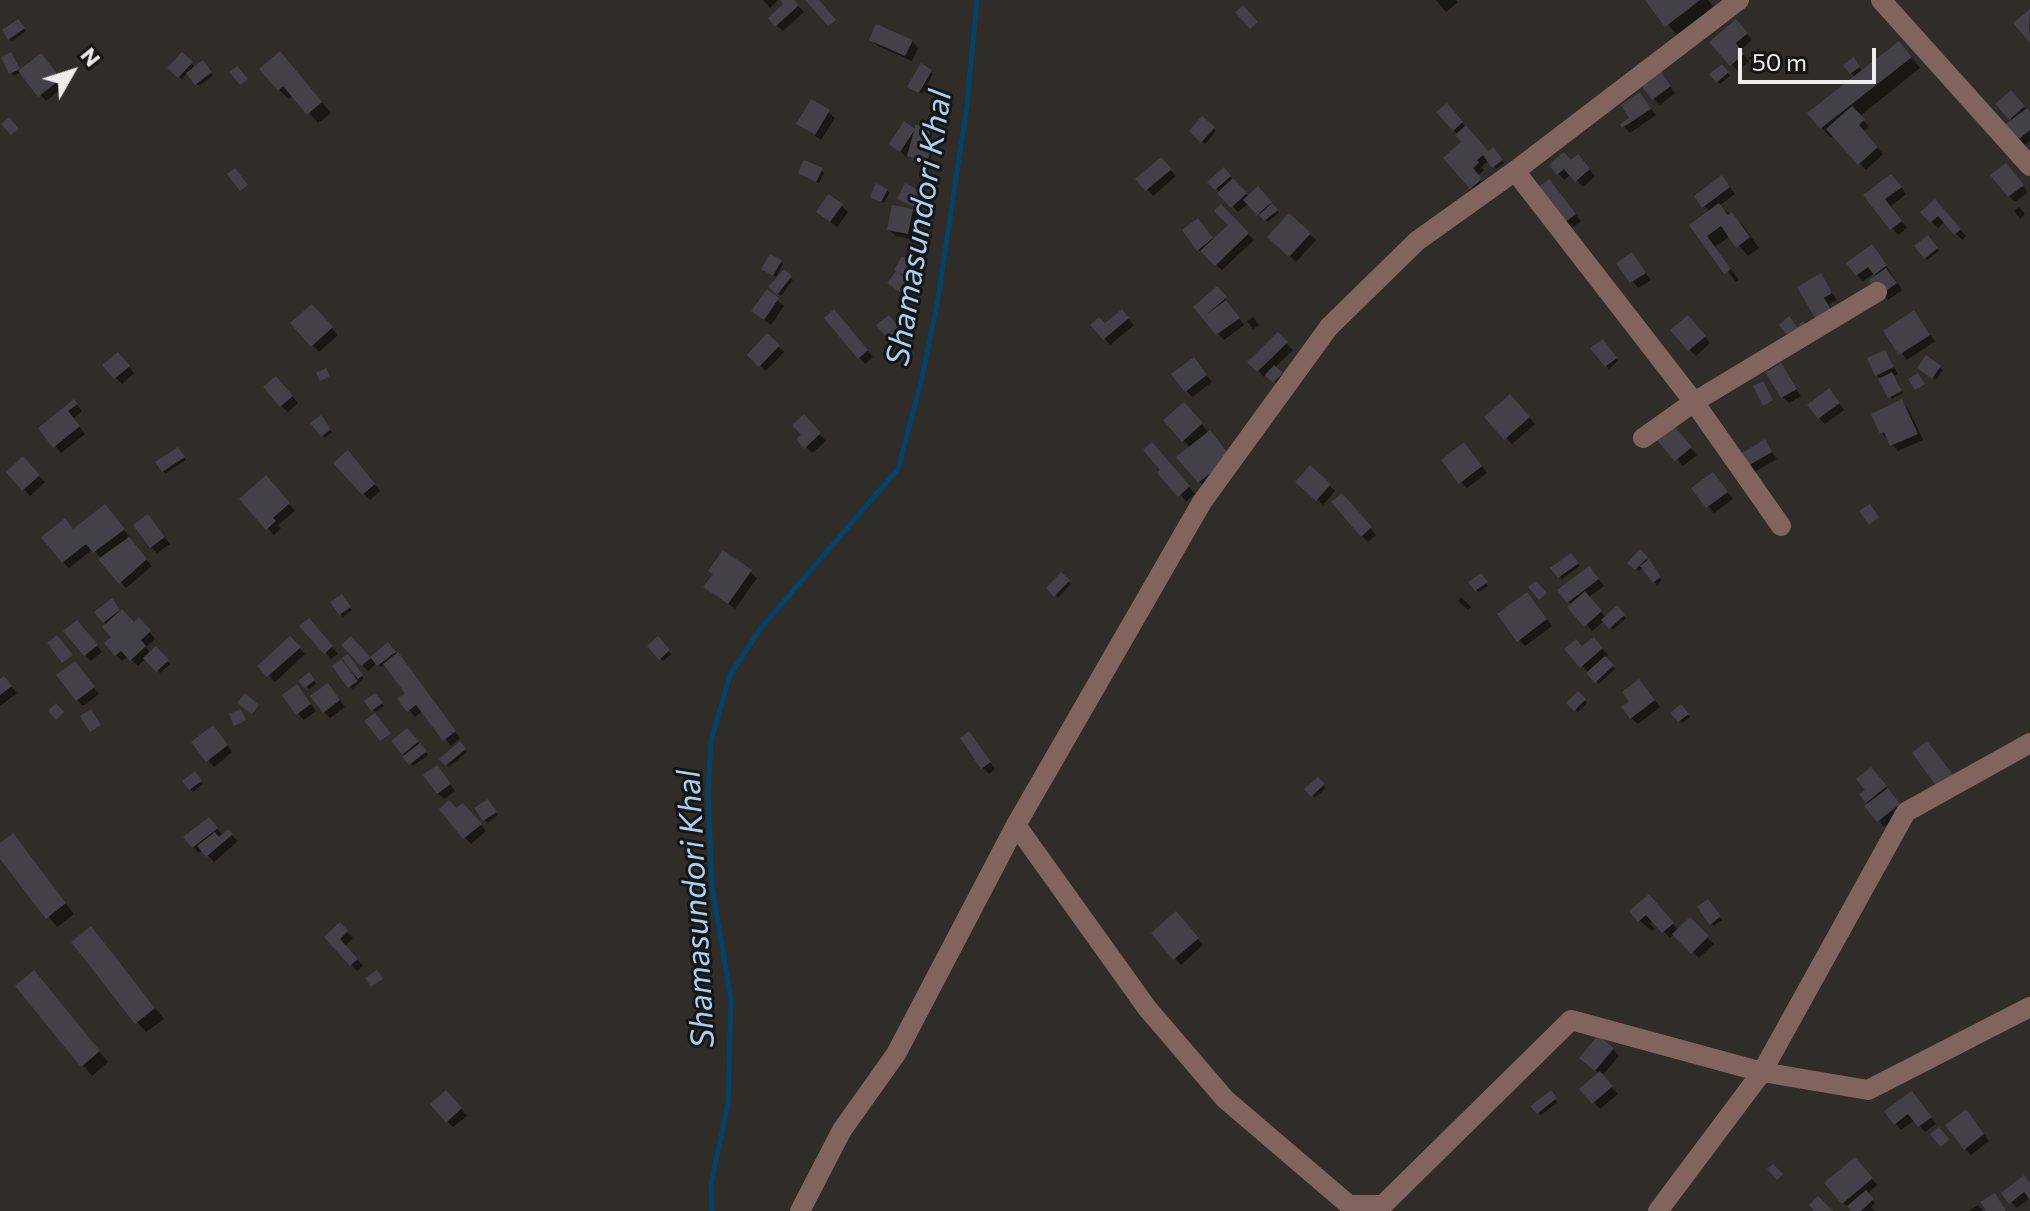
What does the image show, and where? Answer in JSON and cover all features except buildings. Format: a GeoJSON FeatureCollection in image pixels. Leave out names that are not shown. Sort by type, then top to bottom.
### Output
{"type":"FeatureCollection","features":[{"type":"Feature","properties":{"kind":"street"},"geometry":{"type":"LineString","coordinates":[[800,1211],[842,1130],[896,1054],[1016,825],[1202,502],[1329,327],[1417,241],[1515,171],[1739,0]]}},
{"type":"Feature","properties":{"kind":"street"},"geometry":{"type":"LineString","coordinates":[[1881,0],[2030,166]]}},
{"type":"Feature","properties":{"kind":"street"},"geometry":{"type":"LineString","coordinates":[[1515,171],[1694,402],[1781,526]]}},
{"type":"Feature","properties":{"kind":"street"},"geometry":{"type":"LineString","coordinates":[[1643,438],[1694,402],[1877,292]]}},
{"type":"Feature","properties":{"kind":"street"},"geometry":{"type":"LineString","coordinates":[[1658,1211],[1762,1072],[1906,812],[2030,743]]}},
{"type":"Feature","properties":{"kind":"street"},"geometry":{"type":"LineString","coordinates":[[1016,825],[1147,1008],[1225,1099],[1349,1205],[1383,1205],[1571,1020],[1762,1072],[1868,1090],[2030,1007]]}},
{"type":"Feature","properties":{"kind":"waterway","name":"Shamasundori Khal"},"geometry":{"type":"LineString","coordinates":[[712,1211],[711,1184],[728,1104],[731,1000],[712,886],[708,793],[711,741],[730,675],[761,628],[898,469],[937,305],[967,105],[977,0]]}}]}
